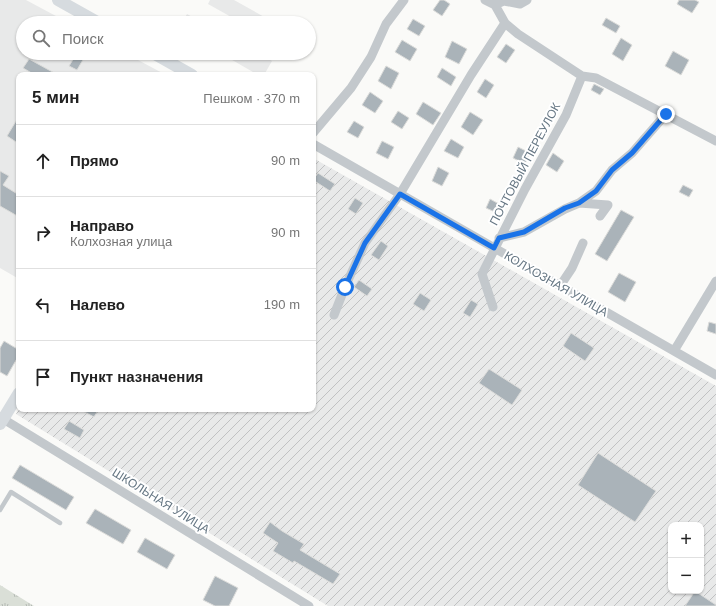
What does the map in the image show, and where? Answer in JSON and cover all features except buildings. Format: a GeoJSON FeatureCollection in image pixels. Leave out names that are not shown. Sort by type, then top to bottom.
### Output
{"type":"FeatureCollection","features":[{"type":"Feature","properties":{"kind":"street"},"geometry":{"type":"LineString","coordinates":[[58,0],[87,16]]}},
{"type":"Feature","properties":{"kind":"street"},"geometry":{"type":"LineString","coordinates":[[316,129],[351,88],[371,57],[386,24],[404,0]]}},
{"type":"Feature","properties":{"kind":"street"},"geometry":{"type":"LineString","coordinates":[[485,0],[495,5],[505,23],[518,34],[582,76],[596,78],[716,141]]}},
{"type":"Feature","properties":{"kind":"street"},"geometry":{"type":"LineString","coordinates":[[495,5],[504,1],[520,4],[527,0]]}},
{"type":"Feature","properties":{"kind":"street"},"geometry":{"type":"LineString","coordinates":[[334,315],[365,243],[400,194],[471,75],[505,23]]}},
{"type":"Feature","properties":{"kind":"street"},"geometry":{"type":"LineString","coordinates":[[165,60],[187,72]]}},
{"type":"Feature","properties":{"kind":"street","name":"ПОЧТОВЫЙ ПЕРЕУЛОК"},"geometry":{"type":"LineString","coordinates":[[493,307],[482,274],[499,238],[566,115],[582,76]]}},
{"type":"Feature","properties":{"kind":"street"},"geometry":{"type":"LineString","coordinates":[[499,238],[524,232],[565,208],[579,203],[596,191],[612,170],[632,153],[666,114]]}},
{"type":"Feature","properties":{"kind":"street","name":"КОЛХОЗНАЯ УЛИЦА"},"geometry":{"type":"LineString","coordinates":[[316,146],[716,375]]}},
{"type":"Feature","properties":{"kind":"street"},"geometry":{"type":"LineString","coordinates":[[579,203],[608,205],[600,216]]}},
{"type":"Feature","properties":{"kind":"street"},"geometry":{"type":"LineString","coordinates":[[560,286],[572,268],[583,243]]}},
{"type":"Feature","properties":{"kind":"street"},"geometry":{"type":"LineString","coordinates":[[674,351],[716,281]]}},
{"type":"Feature","properties":{"kind":"street"},"geometry":{"type":"LineString","coordinates":[[1,420],[16,397]]}},
{"type":"Feature","properties":{"kind":"street","name":"ШКОЛЬНАЯ УЛИЦА"},"geometry":{"type":"LineString","coordinates":[[1,420],[309,606]]}},
{"type":"Feature","properties":{"kind":"lane"},"geometry":{"type":"LineString","coordinates":[[0,510],[11,492],[60,523]]}},
{"type":"Feature","properties":{"kind":"shaded area"},"geometry":{"type":"Polygon","coordinates":[[[0,0],[26,0],[56,16],[16,16],[16,60],[138,60],[160,72],[16,72],[16,277],[0,268],[0,0]]]}},
{"type":"Feature","properties":{"kind":"shaded area"},"geometry":{"type":"Polygon","coordinates":[[[210,0],[234,0],[263,16],[229,16],[208,4],[210,0]]]}},
{"type":"Feature","properties":{"kind":"shaded area"},"geometry":{"type":"Polygon","coordinates":[[[232,60],[272,61],[266,72],[253,72],[232,60]]]}},
{"type":"Feature","properties":{"kind":"shaded area"},"geometry":{"type":"Polygon","coordinates":[[[316,160],[716,386],[716,606],[328,606],[16,414],[17,412],[316,412],[316,160]]]}},
{"type":"Feature","properties":{"kind":"green space"},"geometry":{"type":"Polygon","coordinates":[[[0,585],[34,606],[0,606],[0,585]]]}},
{"type":"Feature","properties":{"kind":"route"},"geometry":{"type":"LineString","coordinates":[[345,287],[365,243],[400,194],[494,248],[499,238],[524,232],[565,208],[579,203],[596,191],[612,170],[632,153],[666,114]]}}]}
